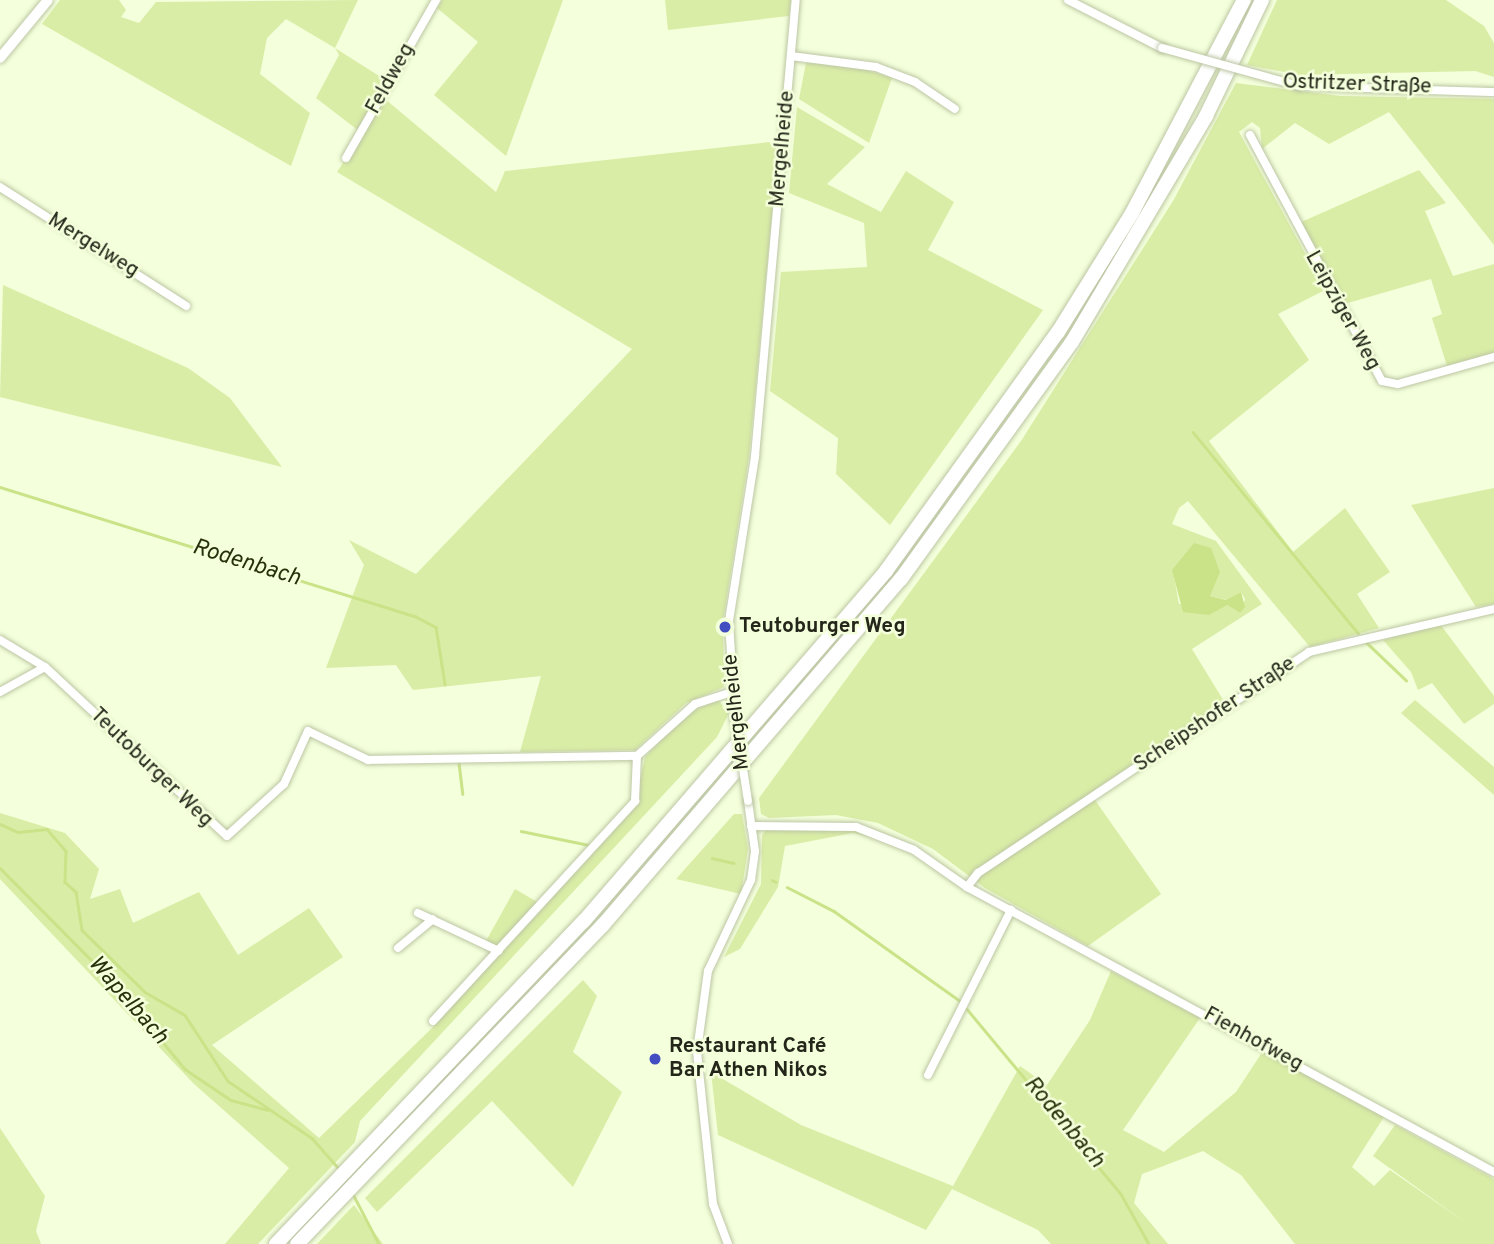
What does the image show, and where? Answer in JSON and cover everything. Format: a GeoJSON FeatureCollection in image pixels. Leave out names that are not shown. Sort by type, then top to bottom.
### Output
{"type":"FeatureCollection","features":[{"type":"Feature","properties":{"kind":"highway"},"geometry":{"type":"LineString","coordinates":[[276,1244],[718,773],[894,560],[1072,311],[1190,108],[1244,0]]}},
{"type":"Feature","properties":{"kind":"highway"},"geometry":{"type":"LineString","coordinates":[[298,1244],[603,925],[901,579],[1079,331],[1206,116],[1262,0]]}},
{"type":"Feature","properties":{"kind":"street"},"geometry":{"type":"LineString","coordinates":[[0,58],[48,0]]}},
{"type":"Feature","properties":{"kind":"street","name":"Feldweg"},"geometry":{"type":"LineString","coordinates":[[346,158],[436,0]]}},
{"type":"Feature","properties":{"kind":"street","name":"Mergelheide"},"geometry":{"type":"LineString","coordinates":[[728,1244],[713,1204],[697,1051],[708,971],[751,880],[751,825],[731,692],[729,621],[755,456],[796,0]]}},
{"type":"Feature","properties":{"kind":"street","name":"Ostritzer Straße"},"geometry":{"type":"LineString","coordinates":[[1068,0],[1162,48],[1299,86],[1494,92]]}},
{"type":"Feature","properties":{"kind":"street"},"geometry":{"type":"LineString","coordinates":[[791,55],[876,67],[915,82],[954,109]]}},
{"type":"Feature","properties":{"kind":"street","name":"Leipziger Weg"},"geometry":{"type":"LineString","coordinates":[[1250,135],[1382,381],[1398,384],[1494,357]]}},
{"type":"Feature","properties":{"kind":"street","name":"Mergelweg"},"geometry":{"type":"LineString","coordinates":[[0,187],[186,306]]}},
{"type":"Feature","properties":{"kind":"street","name":"Scheipshofer Straße"},"geometry":{"type":"LineString","coordinates":[[967,887],[978,873],[1309,652],[1494,609]]}},
{"type":"Feature","properties":{"kind":"street","name":"Teutoburger Weg"},"geometry":{"type":"LineString","coordinates":[[0,640],[45,667],[226,836],[284,784],[308,730],[368,760],[638,756]]}},
{"type":"Feature","properties":{"kind":"street"},"geometry":{"type":"LineString","coordinates":[[0,692],[45,667]]}},
{"type":"Feature","properties":{"kind":"street"},"geometry":{"type":"LineString","coordinates":[[433,1021],[635,801],[638,756],[695,704],[731,692]]}},
{"type":"Feature","properties":{"kind":"street","name":"Fienhofweg"},"geometry":{"type":"LineString","coordinates":[[751,825],[856,827],[914,850],[967,887],[1494,1172]]}},
{"type":"Feature","properties":{"kind":"street"},"geometry":{"type":"LineString","coordinates":[[928,1075],[1011,910]]}},
{"type":"Feature","properties":{"kind":"street"},"geometry":{"type":"LineString","coordinates":[[418,913],[499,951]]}},
{"type":"Feature","properties":{"kind":"street"},"geometry":{"type":"LineString","coordinates":[[398,948],[433,919]]}},
{"type":"Feature","properties":{"kind":"shaded area"},"geometry":{"type":"Polygon","coordinates":[[[60,0],[119,0],[126,10],[121,17],[139,23],[156,2],[358,0],[335,48],[286,19],[267,38],[260,74],[310,113],[291,166],[42,24],[60,0]]]}},
{"type":"Feature","properties":{"kind":"shaded area"},"geometry":{"type":"Polygon","coordinates":[[[442,0],[563,0],[506,156],[434,95],[478,42],[437,8],[442,0]]]}},
{"type":"Feature","properties":{"kind":"shaded area"},"geometry":{"type":"Polygon","coordinates":[[[665,0],[791,0],[789,16],[668,30],[665,0]]]}},
{"type":"Feature","properties":{"kind":"shaded area"},"geometry":{"type":"Polygon","coordinates":[[[1277,0],[1446,0],[1484,26],[1494,43],[1494,77],[1475,71],[1300,75],[1247,65],[1277,0]]]}},
{"type":"Feature","properties":{"kind":"shaded area"},"geometry":{"type":"Polygon","coordinates":[[[335,48],[387,81],[359,131],[316,98],[339,55],[335,48]]]}},
{"type":"Feature","properties":{"kind":"shaded area"},"geometry":{"type":"Polygon","coordinates":[[[806,63],[855,66],[892,78],[869,143],[799,99],[806,63]]]}},
{"type":"Feature","properties":{"kind":"shaded area"},"geometry":{"type":"Polygon","coordinates":[[[1236,83],[1341,96],[1494,99],[1494,245],[1389,112],[1329,144],[1295,123],[1262,149],[1260,128],[1252,122],[1239,132],[1325,290],[1278,314],[1309,360],[1209,441],[1293,552],[1345,508],[1390,572],[1357,594],[1379,628],[1310,647],[1188,501],[1179,508],[1172,524],[1216,541],[1262,604],[1192,649],[1225,703],[1090,793],[1161,894],[1088,946],[985,888],[933,849],[878,823],[836,815],[769,818],[761,814],[759,798],[1021,441],[1173,201],[1236,83]],[[1192,549],[1173,570],[1179,604],[1227,605],[1240,613],[1245,599],[1241,592],[1227,600],[1210,596],[1215,559],[1192,549]]]}},
{"type":"Feature","properties":{"kind":"shaded area"},"geometry":{"type":"Polygon","coordinates":[[[385,99],[496,192],[505,171],[779,141],[749,456],[723,621],[724,687],[686,703],[635,750],[520,752],[541,676],[413,690],[396,665],[326,668],[364,565],[349,540],[416,574],[632,349],[337,172],[385,99]]]}},
{"type":"Feature","properties":{"kind":"shaded area"},"geometry":{"type":"Polygon","coordinates":[[[797,107],[865,147],[827,184],[881,212],[906,171],[954,202],[928,250],[1043,310],[890,525],[836,474],[838,438],[770,391],[781,272],[867,267],[864,223],[789,193],[797,107]]]}},
{"type":"Feature","properties":{"kind":"shaded area"},"geometry":{"type":"Polygon","coordinates":[[[1419,170],[1446,203],[1425,211],[1453,276],[1494,264],[1494,353],[1447,366],[1432,318],[1442,314],[1431,279],[1341,305],[1299,223],[1419,170]]]}},
{"type":"Feature","properties":{"kind":"shaded area"},"geometry":{"type":"Polygon","coordinates":[[[3,285],[188,368],[230,398],[282,467],[0,397],[3,285]]]}},
{"type":"Feature","properties":{"kind":"shaded area"},"geometry":{"type":"Polygon","coordinates":[[[1494,488],[1494,604],[1476,607],[1411,505],[1494,488]]]}},
{"type":"Feature","properties":{"kind":"shaded area"},"geometry":{"type":"Polygon","coordinates":[[[1194,543],[1211,548],[1220,572],[1210,596],[1226,600],[1241,592],[1245,607],[1240,613],[1227,605],[1209,615],[1183,612],[1172,570],[1194,543]]]}},
{"type":"Feature","properties":{"kind":"shaded area"},"geometry":{"type":"Polygon","coordinates":[[[1440,624],[1494,696],[1494,704],[1464,724],[1432,683],[1418,690],[1411,672],[1383,640],[1440,624]]]}},
{"type":"Feature","properties":{"kind":"shaded area"},"geometry":{"type":"Polygon","coordinates":[[[718,700],[729,713],[717,737],[360,1121],[355,1142],[258,1244],[225,1244],[289,1168],[193,1083],[0,879],[0,813],[65,833],[99,869],[90,899],[120,889],[133,923],[199,892],[238,955],[309,908],[343,957],[212,1045],[319,1138],[433,1027],[634,809],[645,757],[688,713],[718,700]]]}},
{"type":"Feature","properties":{"kind":"shaded area"},"geometry":{"type":"Polygon","coordinates":[[[1415,700],[1494,767],[1494,795],[1401,713],[1415,700]]]}},
{"type":"Feature","properties":{"kind":"shaded area"},"geometry":{"type":"Polygon","coordinates":[[[734,814],[742,814],[748,849],[741,894],[676,879],[734,814]]]}},
{"type":"Feature","properties":{"kind":"shaded area"},"geometry":{"type":"Polygon","coordinates":[[[768,828],[855,830],[883,840],[853,833],[785,846],[778,887],[740,949],[724,957],[761,884],[762,835],[768,828]]]}},
{"type":"Feature","properties":{"kind":"shaded area"},"geometry":{"type":"Polygon","coordinates":[[[515,889],[539,903],[497,946],[486,941],[515,889]]]}},
{"type":"Feature","properties":{"kind":"shaded area"},"geometry":{"type":"Polygon","coordinates":[[[1111,971],[1200,1018],[1123,1130],[1164,1152],[1236,1092],[1263,1051],[1384,1117],[1352,1167],[1374,1186],[1390,1170],[1466,1223],[1373,1156],[1395,1125],[1494,1179],[1494,1244],[1295,1244],[1241,1175],[1203,1151],[1142,1174],[1134,1203],[1168,1244],[1051,1244],[1038,1230],[952,1189],[926,1230],[718,1135],[711,1072],[801,1125],[953,1186],[1020,1066],[1047,1085],[1090,1020],[1111,971]]]}},
{"type":"Feature","properties":{"kind":"shaded area"},"geometry":{"type":"Polygon","coordinates":[[[583,980],[597,996],[573,1052],[622,1092],[573,1187],[492,1101],[377,1212],[365,1198],[583,980]]]}},
{"type":"Feature","properties":{"kind":"shaded area"},"geometry":{"type":"Polygon","coordinates":[[[0,1128],[45,1196],[36,1231],[41,1244],[0,1244],[0,1128]]]}},
{"type":"Feature","properties":{"kind":"shaded area"},"geometry":{"type":"Polygon","coordinates":[[[354,1205],[383,1244],[317,1244],[354,1205]]]}},
{"type":"Feature","properties":{"kind":"waterway"},"geometry":{"type":"LineString","coordinates":[[1193,432],[1358,633]]}},
{"type":"Feature","properties":{"kind":"waterway","name":"Rodenbach"},"geometry":{"type":"LineString","coordinates":[[0,487],[415,616],[436,627],[445,684]]}},
{"type":"Feature","properties":{"kind":"waterway"},"geometry":{"type":"LineString","coordinates":[[1365,641],[1406,680]]}},
{"type":"Feature","properties":{"kind":"waterway","name":"Rodenbach"},"geometry":{"type":"LineString","coordinates":[[459,763],[463,794]]}},
{"type":"Feature","properties":{"kind":"waterway","name":"Wapelbach"},"geometry":{"type":"LineString","coordinates":[[0,824],[18,832],[47,829],[66,851],[65,882],[76,892],[82,930],[145,992],[185,1015],[228,1081],[312,1138],[341,1171]]}},
{"type":"Feature","properties":{"kind":"waterway","name":"Rodenbach"},"geometry":{"type":"LineString","coordinates":[[521,831],[589,845]]}},
{"type":"Feature","properties":{"kind":"waterway","name":"Rodenbach"},"geometry":{"type":"LineString","coordinates":[[712,858],[733,863]]}},
{"type":"Feature","properties":{"kind":"waterway","name":"Wapelbach"},"geometry":{"type":"LineString","coordinates":[[0,868],[116,985],[185,1069],[231,1100],[268,1110]]}},
{"type":"Feature","properties":{"kind":"waterway","name":"Rodenbach"},"geometry":{"type":"LineString","coordinates":[[772,880],[776,882]]}},
{"type":"Feature","properties":{"kind":"waterway","name":"Rodenbach"},"geometry":{"type":"LineString","coordinates":[[787,887],[834,911],[963,1003]]}},
{"type":"Feature","properties":{"kind":"waterway","name":"Rodenbach"},"geometry":{"type":"LineString","coordinates":[[967,1009],[1121,1194],[1149,1244]]}},
{"type":"Feature","properties":{"kind":"waterway","name":"Wapelbach"},"geometry":{"type":"LineString","coordinates":[[352,1192],[379,1244]]}},
{"type":"Feature","properties":{"kind":"place","name":"Teutoburger Weg"},"geometry":{"type":"Point","coordinates":[725,627]}},
{"type":"Feature","properties":{"kind":"place","name":"Restaurant Café Bar Athen Nikos"},"geometry":{"type":"Point","coordinates":[655,1059]}}]}
